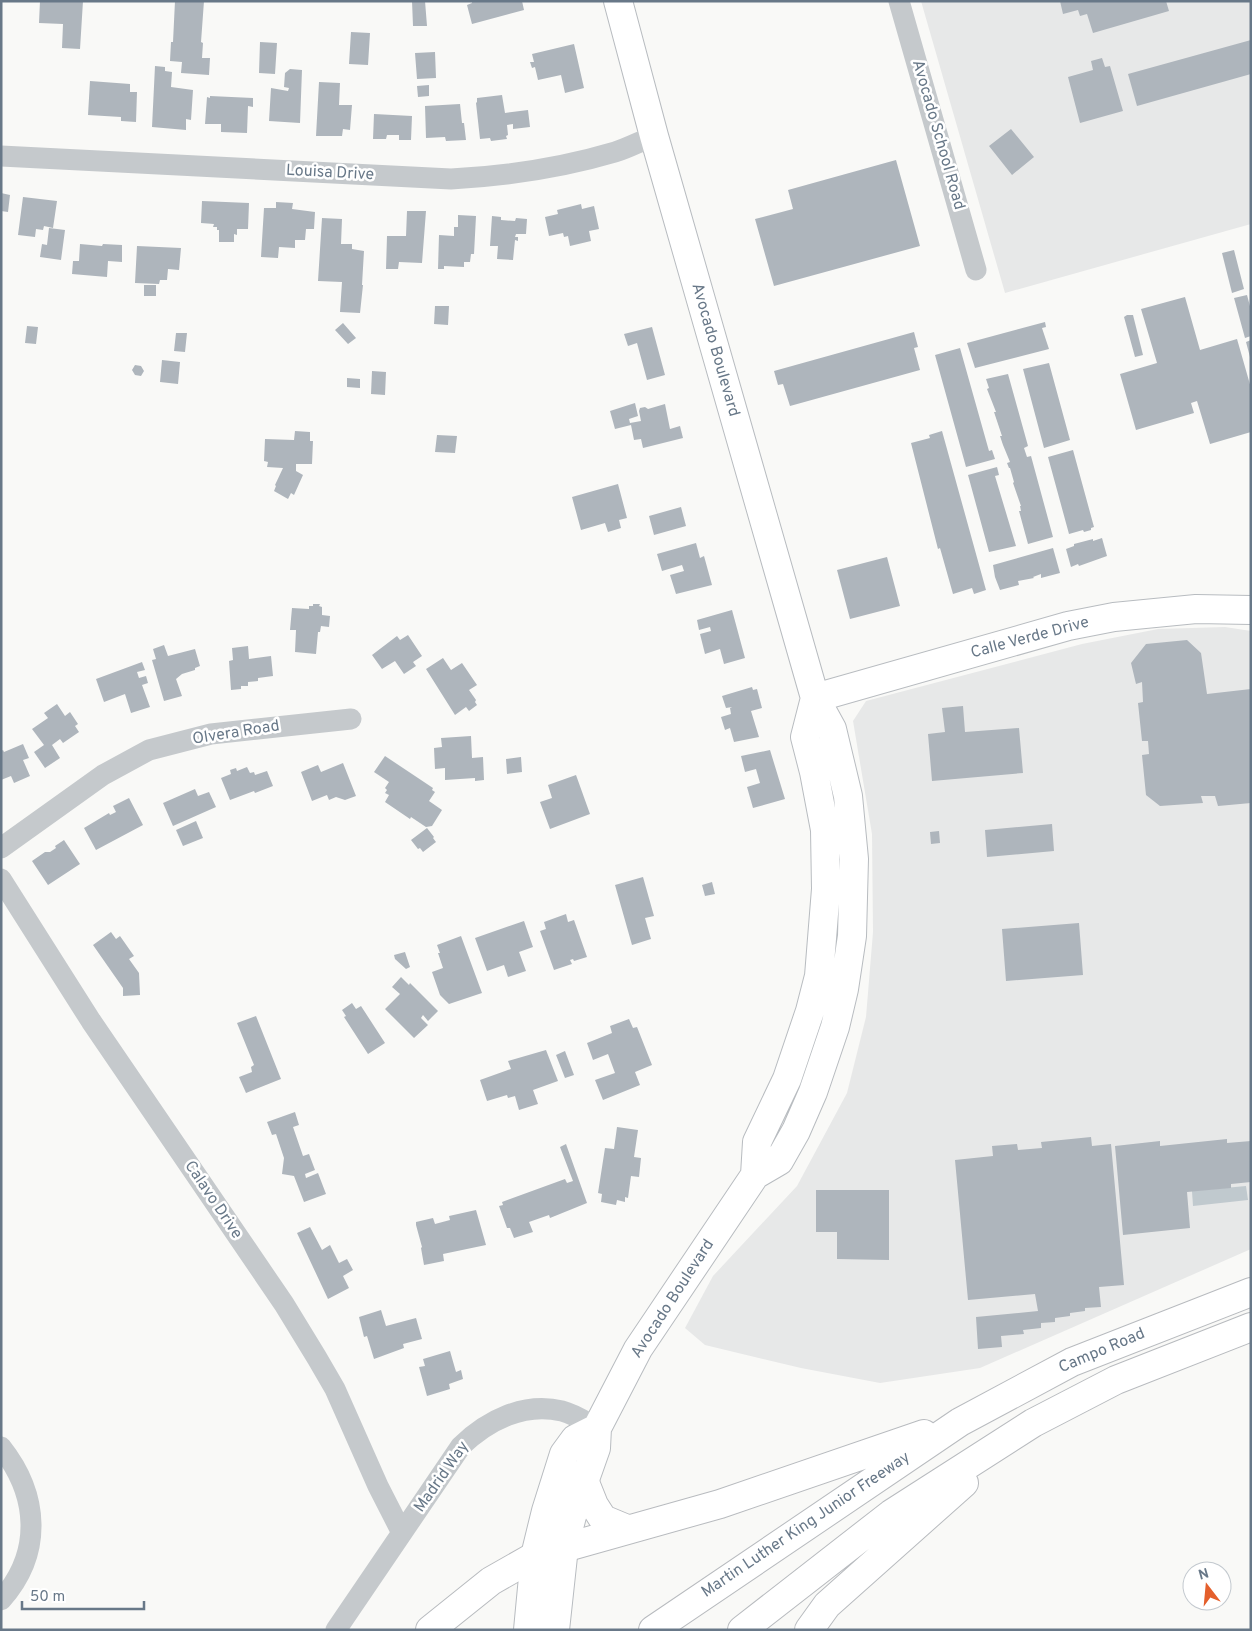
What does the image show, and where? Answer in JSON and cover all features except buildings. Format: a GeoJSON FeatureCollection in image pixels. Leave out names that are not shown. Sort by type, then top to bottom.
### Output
{"type":"FeatureCollection","features":[{"type":"Feature","properties":{"kind":"main road","name":"Avocado Boulevard"},"geometry":{"type":"LineString","coordinates":[[544,1600],[564,1547],[572,1516],[596,1448],[597,1428],[638,1349],[755,1175],[778,1161],[796,1131],[813,1092],[835,1027],[845,984],[852,936],[854,869],[848,796],[832,729],[815,698],[654,136],[618,1]]}},
{"type":"Feature","properties":{"kind":"main road","name":"Calle Verde Drive"},"geometry":{"type":"LineString","coordinates":[[815,698],[1068,626],[1114,617],[1196,609],[1251,610]]}},
{"type":"Feature","properties":{"kind":"main road"},"geometry":{"type":"LineString","coordinates":[[755,1175],[757,1142],[787,1080],[810,1011],[819,976],[826,889],[824,822],[805,737],[815,698]]}},
{"type":"Feature","properties":{"kind":"main road"},"geometry":{"type":"LineString","coordinates":[[826,862],[832,866],[836,877],[834,954],[845,984]]}},
{"type":"Feature","properties":{"kind":"main road"},"geometry":{"type":"LineString","coordinates":[[803,1114],[795,1101],[796,1089],[816,1031],[814,1019],[810,1011]]}},
{"type":"Feature","properties":{"kind":"main road","name":"Campo Road"},"geometry":{"type":"LineString","coordinates":[[960,1422],[1072,1362],[1251,1292]]}},
{"type":"Feature","properties":{"kind":"main road","name":"Campo Road"},"geometry":{"type":"LineString","coordinates":[[1033,1423],[1116,1380],[1251,1327]]}},
{"type":"Feature","properties":{"kind":"main road"},"geometry":{"type":"LineString","coordinates":[[430,1630],[491,1581],[535,1556],[720,1504],[960,1422]]}},
{"type":"Feature","properties":{"kind":"main road","name":"Martin Luther King Junior Freeway"},"geometry":{"type":"LineString","coordinates":[[653,1630],[960,1422]]}},
{"type":"Feature","properties":{"kind":"main road"},"geometry":{"type":"LineString","coordinates":[[742,1630],[891,1514],[1033,1423]]}},
{"type":"Feature","properties":{"kind":"main road"},"geometry":{"type":"LineString","coordinates":[[809,1630],[827,1605],[1033,1423]]}},
{"type":"Feature","properties":{"kind":"main road","name":"Avocado Boulevard"},"geometry":{"type":"LineString","coordinates":[[555,1630],[544,1600],[535,1556],[546,1510],[564,1454],[576,1439],[597,1428]]}},
{"type":"Feature","properties":{"kind":"main road"},"geometry":{"type":"LineString","coordinates":[[584,1480],[594,1505],[603,1519],[627,1530]]}},
{"type":"Feature","properties":{"kind":"main road"},"geometry":{"type":"LineString","coordinates":[[528,1630],[544,1600]]}},
{"type":"Feature","properties":{"kind":"street","name":"Avocado School Road"},"geometry":{"type":"LineString","coordinates":[[899,1],[976,270]]}},
{"type":"Feature","properties":{"kind":"street","name":"Louisa Drive"},"geometry":{"type":"LineString","coordinates":[[1,156],[451,178],[488,177],[548,168],[616,152],[654,136]]}},
{"type":"Feature","properties":{"kind":"street","name":"Olvera Road"},"geometry":{"type":"LineString","coordinates":[[1,848],[103,774],[149,750],[212,734],[351,719]]}},
{"type":"Feature","properties":{"kind":"street","name":"Calavo Drive"},"geometry":{"type":"LineString","coordinates":[[1,879],[91,1021],[284,1304],[342,1404],[378,1486],[402,1533]]}},
{"type":"Feature","properties":{"kind":"street","name":"Madrid Way"},"geometry":{"type":"LineString","coordinates":[[336,1630],[461,1446],[482,1427],[494,1420],[521,1411],[550,1410],[564,1412],[597,1428]]}},
{"type":"Feature","properties":{"kind":"street"},"geometry":{"type":"LineString","coordinates":[[1,1447],[13,1462],[25,1486],[32,1526],[28,1554],[23,1567],[17,1579],[1,1600]]}},
{"type":"Feature","properties":{"kind":"shaded area"},"geometry":{"type":"Polygon","coordinates":[[[921,1],[1251,1],[1251,224],[1005,293],[921,1]]]}},
{"type":"Feature","properties":{"kind":"shaded area"},"geometry":{"type":"Polygon","coordinates":[[[1225,627],[1251,631],[1251,1249],[980,1368],[880,1383],[801,1368],[705,1345],[685,1328],[713,1276],[797,1186],[847,1093],[866,1017],[873,932],[872,834],[853,721],[866,701],[1082,644],[1158,629],[1225,627]]]}},
{"type":"Feature","properties":{"kind":"shaded area"},"geometry":{"type":"Polygon","coordinates":[[[1246,1186],[1248,1200],[1193,1206],[1192,1191],[1246,1186]]]}}]}
